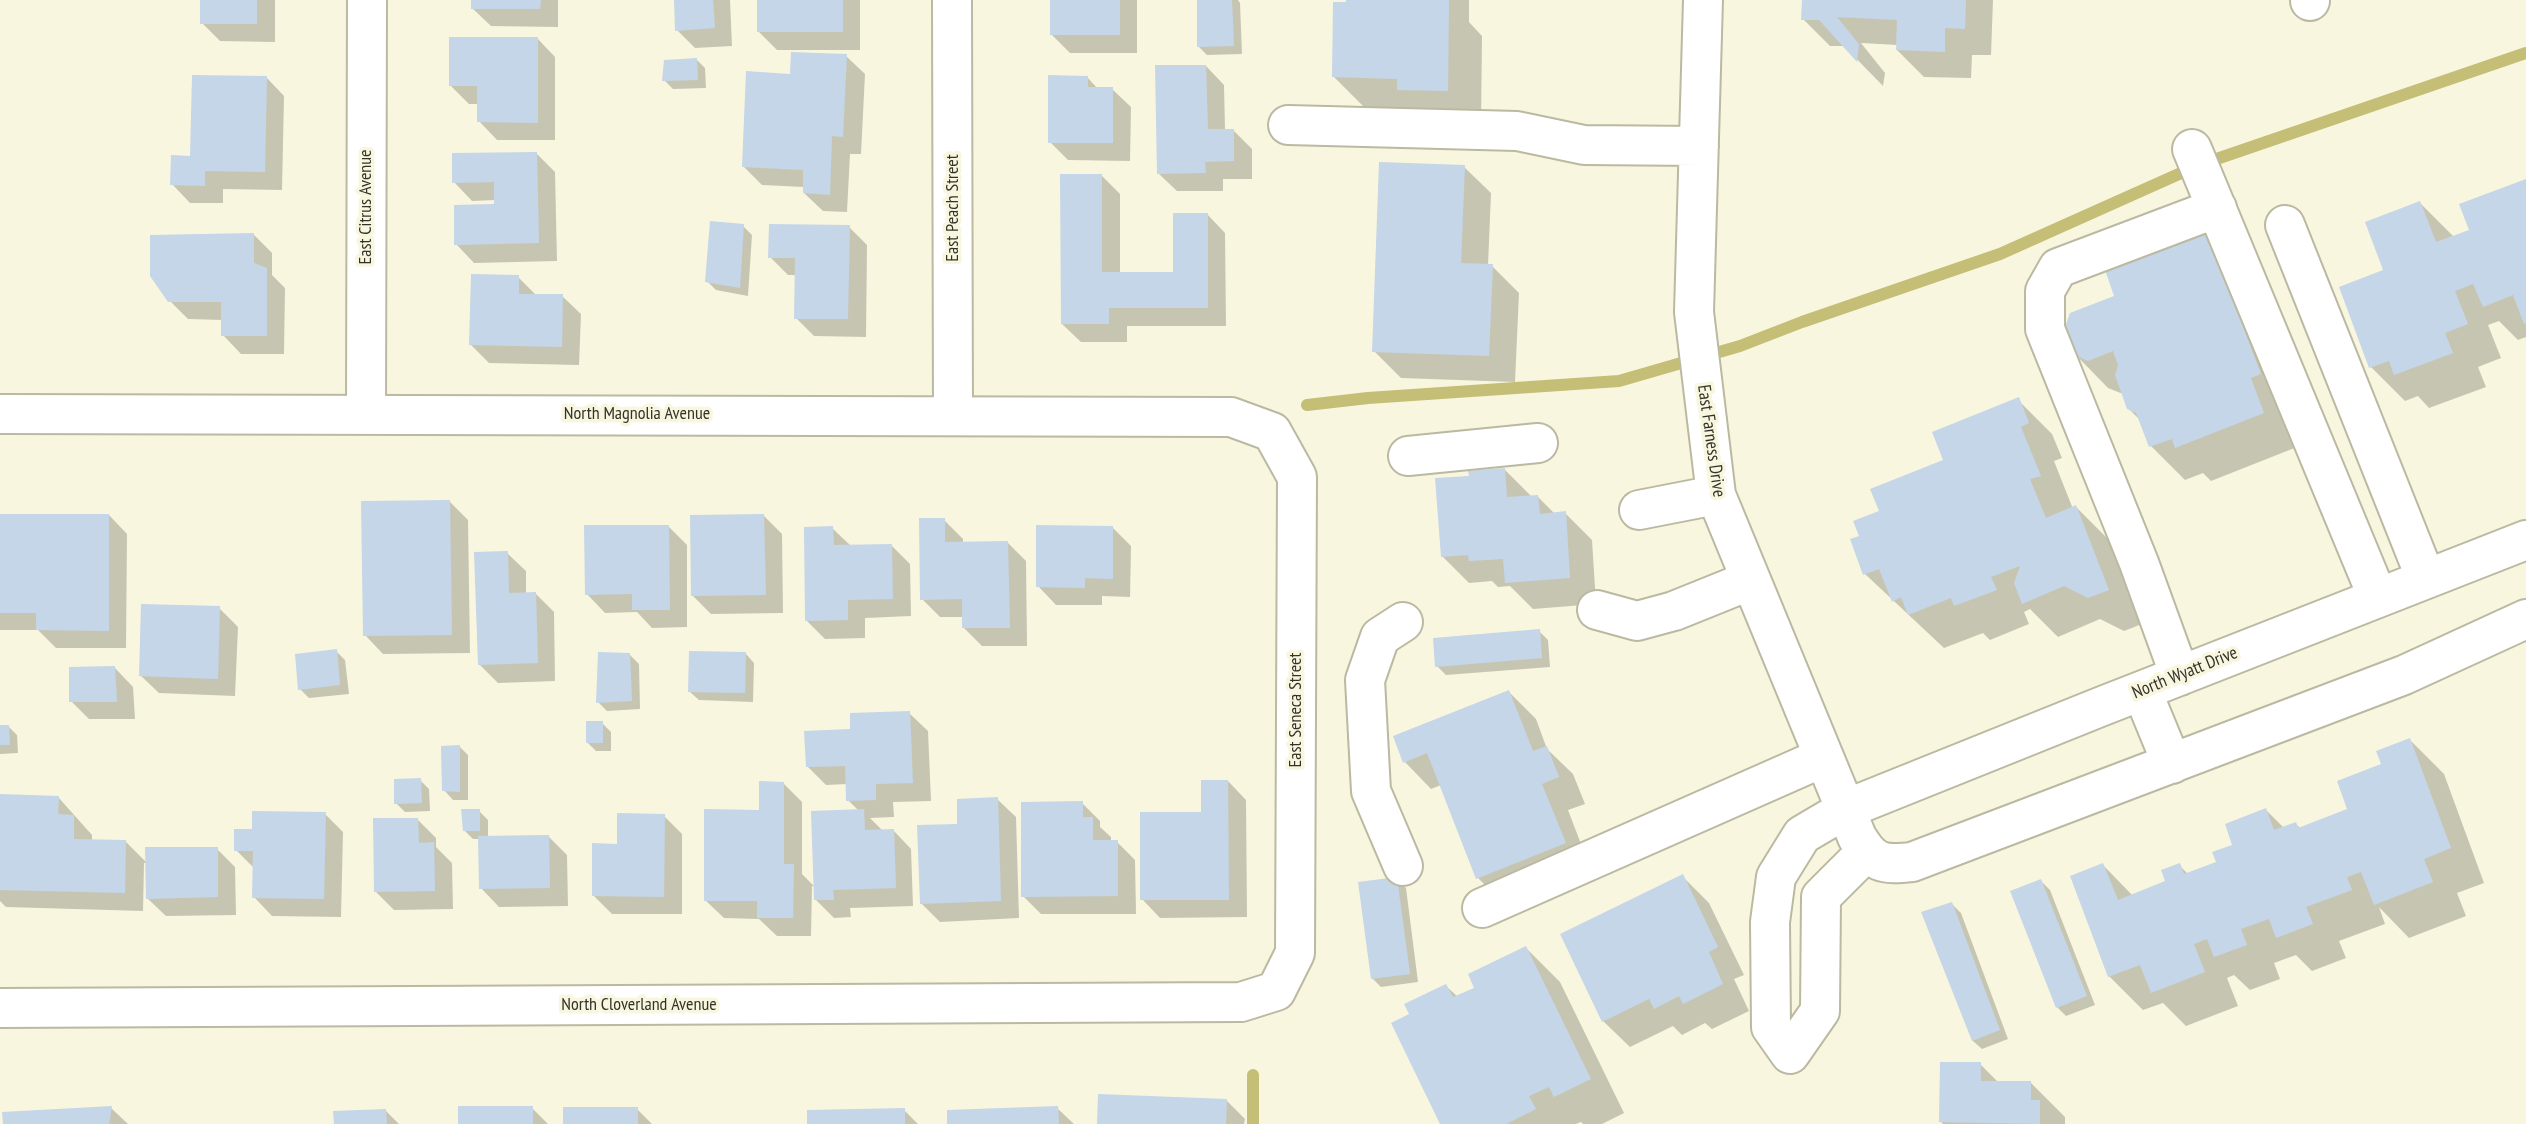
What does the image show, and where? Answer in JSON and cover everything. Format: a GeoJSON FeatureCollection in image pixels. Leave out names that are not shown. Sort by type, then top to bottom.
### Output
{"type":"FeatureCollection","features":[{"type":"Feature","properties":{"kind":"street","name":"East Citrus Avenue"},"geometry":{"type":"LineString","coordinates":[[366,414],[367,0]]}},
{"type":"Feature","properties":{"kind":"street","name":"East Peach Street"},"geometry":{"type":"LineString","coordinates":[[952,0],[953,415]]}},
{"type":"Feature","properties":{"kind":"street","name":"East Farness Drive"},"geometry":{"type":"LineString","coordinates":[[1703,0],[1694,312],[1716,495],[1857,837],[1866,852]]}},
{"type":"Feature","properties":{"kind":"street"},"geometry":{"type":"LineString","coordinates":[[1288,125],[1517,131],[1584,145],[1699,146]]}},
{"type":"Feature","properties":{"kind":"street"},"geometry":{"type":"LineString","coordinates":[[2192,149],[2378,598]]}},
{"type":"Feature","properties":{"kind":"street"},"geometry":{"type":"LineString","coordinates":[[2180,676],[2139,563],[2045,329],[2045,291],[2058,268],[2217,208]]}},
{"type":"Feature","properties":{"kind":"street"},"geometry":{"type":"LineString","coordinates":[[2285,225],[2426,579]]}},
{"type":"Feature","properties":{"kind":"street","name":"North Magnolia Avenue"},"geometry":{"type":"LineString","coordinates":[[0,414],[1231,417],[1272,432]]}},
{"type":"Feature","properties":{"kind":"street","name":"East Seneca Street"},"geometry":{"type":"LineString","coordinates":[[1272,432],[1297,477],[1295,953],[1276,991]]}},
{"type":"Feature","properties":{"kind":"street"},"geometry":{"type":"LineString","coordinates":[[1408,456],[1538,443]]}},
{"type":"Feature","properties":{"kind":"street"},"geometry":{"type":"LineString","coordinates":[[1639,510],[1716,495]]}},
{"type":"Feature","properties":{"kind":"street","name":"North Wyatt Drive"},"geometry":{"type":"LineString","coordinates":[[1866,852],[1821,897],[1820,1011],[1790,1054],[1771,1027],[1770,922],[1776,877],[1802,835],[1846,809],[2142,691],[2426,579],[2523,549]]}},
{"type":"Feature","properties":{"kind":"street"},"geometry":{"type":"LineString","coordinates":[[1607,613],[1637,621],[1674,611],[1751,580]]}},
{"type":"Feature","properties":{"kind":"street"},"geometry":{"type":"LineString","coordinates":[[1866,852],[1884,864],[1912,862],[2404,675],[2526,619]]}},
{"type":"Feature","properties":{"kind":"street"},"geometry":{"type":"LineString","coordinates":[[1403,622],[1380,637],[1365,680],[1371,791],[1403,866]]}},
{"type":"Feature","properties":{"kind":"street"},"geometry":{"type":"LineString","coordinates":[[2142,691],[2172,764]]}},
{"type":"Feature","properties":{"kind":"street"},"geometry":{"type":"LineString","coordinates":[[1482,908],[1824,757]]}},
{"type":"Feature","properties":{"kind":"street","name":"North Cloverland Avenue"},"geometry":{"type":"LineString","coordinates":[[0,1008],[1241,1002],[1276,991]]}},
{"type":"Feature","properties":{"kind":"building"},"geometry":{"type":"Polygon","coordinates":[[[200,0],[257,0],[257,24],[200,24],[200,0]]]}},
{"type":"Feature","properties":{"kind":"building"},"geometry":{"type":"Polygon","coordinates":[[[471,0],[541,0],[540,9],[471,9],[471,0]]]}},
{"type":"Feature","properties":{"kind":"building"},"geometry":{"type":"Polygon","coordinates":[[[674,0],[713,0],[715,28],[675,31],[674,0]]]}},
{"type":"Feature","properties":{"kind":"building"},"geometry":{"type":"Polygon","coordinates":[[[757,0],[843,0],[843,32],[757,32],[757,0]]]}},
{"type":"Feature","properties":{"kind":"building"},"geometry":{"type":"Polygon","coordinates":[[[1050,0],[1120,0],[1120,35],[1050,35],[1050,0]]]}},
{"type":"Feature","properties":{"kind":"building"},"geometry":{"type":"Polygon","coordinates":[[[1197,0],[1232,0],[1234,46],[1197,47],[1197,0]]]}},
{"type":"Feature","properties":{"kind":"building"},"geometry":{"type":"Polygon","coordinates":[[[1449,0],[1448,91],[1397,90],[1397,79],[1332,77],[1333,2],[1449,0]]]}},
{"type":"Feature","properties":{"kind":"building"},"geometry":{"type":"Polygon","coordinates":[[[1802,0],[1966,0],[1965,29],[1945,28],[1945,52],[1896,50],[1897,20],[1837,17],[1859,44],[1857,62],[1819,20],[1801,20],[1802,0]]]}},
{"type":"Feature","properties":{"kind":"building"},"geometry":{"type":"Polygon","coordinates":[[[449,37],[538,37],[538,123],[477,122],[477,86],[449,86],[449,37]]]}},
{"type":"Feature","properties":{"kind":"building"},"geometry":{"type":"Polygon","coordinates":[[[791,52],[847,54],[843,137],[832,136],[830,195],[803,193],[803,170],[742,167],[746,71],[790,74],[791,52]]]}},
{"type":"Feature","properties":{"kind":"building"},"geometry":{"type":"Polygon","coordinates":[[[697,58],[698,80],[662,81],[664,60],[697,58]]]}},
{"type":"Feature","properties":{"kind":"building"},"geometry":{"type":"Polygon","coordinates":[[[1155,65],[1206,65],[1208,129],[1234,129],[1234,161],[1205,162],[1206,173],[1157,174],[1155,65]]]}},
{"type":"Feature","properties":{"kind":"building"},"geometry":{"type":"Polygon","coordinates":[[[192,75],[267,76],[265,172],[205,171],[205,186],[170,185],[171,155],[190,156],[192,75]]]}},
{"type":"Feature","properties":{"kind":"building"},"geometry":{"type":"Polygon","coordinates":[[[1048,75],[1088,76],[1088,87],[1113,87],[1113,143],[1048,143],[1048,75]]]}},
{"type":"Feature","properties":{"kind":"building"},"geometry":{"type":"Polygon","coordinates":[[[537,152],[539,243],[454,245],[454,205],[494,204],[494,182],[452,183],[452,153],[537,152]]]}},
{"type":"Feature","properties":{"kind":"building"},"geometry":{"type":"Polygon","coordinates":[[[1379,162],[1465,165],[1461,263],[1493,264],[1489,356],[1372,352],[1379,162]]]}},
{"type":"Feature","properties":{"kind":"building"},"geometry":{"type":"Polygon","coordinates":[[[1060,174],[1102,174],[1102,272],[1173,272],[1173,213],[1208,213],[1208,308],[1109,308],[1109,324],[1061,324],[1060,174]]]}},
{"type":"Feature","properties":{"kind":"building"},"geometry":{"type":"Polygon","coordinates":[[[2526,179],[2526,323],[2524,324],[2513,295],[2483,307],[2473,284],[2455,291],[2468,324],[2445,333],[2453,353],[2394,375],[2389,361],[2369,368],[2339,287],[2383,270],[2365,222],[2420,201],[2436,242],[2469,230],[2459,204],[2526,179]]]}},
{"type":"Feature","properties":{"kind":"building"},"geometry":{"type":"Polygon","coordinates":[[[710,221],[744,224],[740,288],[705,282],[710,221]]]}},
{"type":"Feature","properties":{"kind":"building"},"geometry":{"type":"Polygon","coordinates":[[[769,224],[850,225],[848,319],[794,319],[795,258],[768,258],[769,224]]]}},
{"type":"Feature","properties":{"kind":"building"},"geometry":{"type":"Polygon","coordinates":[[[2207,231],[2261,374],[2251,378],[2264,413],[2175,448],[2172,439],[2149,447],[2136,413],[2127,409],[2115,375],[2118,365],[2113,351],[2088,361],[2072,354],[2064,329],[2070,313],[2114,296],[2105,270],[2207,231]]]}},
{"type":"Feature","properties":{"kind":"building"},"geometry":{"type":"Polygon","coordinates":[[[254,233],[254,263],[267,268],[267,336],[221,336],[221,302],[168,302],[150,276],[150,235],[254,233]]]}},
{"type":"Feature","properties":{"kind":"building"},"geometry":{"type":"Polygon","coordinates":[[[471,274],[519,275],[519,294],[563,294],[562,347],[469,345],[471,274]]]}},
{"type":"Feature","properties":{"kind":"building"},"geometry":{"type":"Polygon","coordinates":[[[2019,397],[2029,423],[2021,427],[2041,476],[2030,479],[2046,518],[2076,505],[2109,590],[2088,598],[2064,586],[2022,604],[2014,583],[2020,566],[1991,577],[1997,590],[1954,606],[1951,598],[1908,615],[1901,597],[1892,602],[1879,569],[1863,575],[1850,539],[1859,536],[1853,521],[1879,511],[1870,489],[1943,460],[1932,432],[2019,397]]]}},
{"type":"Feature","properties":{"kind":"building"},"geometry":{"type":"Polygon","coordinates":[[[1505,468],[1507,497],[1538,495],[1540,514],[1566,511],[1570,578],[1505,583],[1503,559],[1469,561],[1468,555],[1441,557],[1435,478],[1469,476],[1468,471],[1505,468]]]}},
{"type":"Feature","properties":{"kind":"building"},"geometry":{"type":"Polygon","coordinates":[[[450,500],[452,635],[363,636],[361,501],[450,500]]]}},
{"type":"Feature","properties":{"kind":"building"},"geometry":{"type":"Polygon","coordinates":[[[0,514],[109,514],[109,631],[36,630],[36,613],[0,613],[0,514]]]}},
{"type":"Feature","properties":{"kind":"building"},"geometry":{"type":"Polygon","coordinates":[[[764,514],[766,595],[691,596],[690,515],[764,514]]]}},
{"type":"Feature","properties":{"kind":"building"},"geometry":{"type":"Polygon","coordinates":[[[919,518],[945,518],[945,542],[1008,541],[1010,628],[962,628],[962,599],[920,600],[919,518]]]}},
{"type":"Feature","properties":{"kind":"building"},"geometry":{"type":"Polygon","coordinates":[[[584,525],[669,525],[670,610],[632,610],[632,594],[585,595],[584,525]]]}},
{"type":"Feature","properties":{"kind":"building"},"geometry":{"type":"Polygon","coordinates":[[[1036,525],[1113,526],[1113,579],[1085,578],[1085,588],[1036,587],[1036,525]]]}},
{"type":"Feature","properties":{"kind":"building"},"geometry":{"type":"Polygon","coordinates":[[[833,526],[834,545],[892,544],[893,599],[848,600],[848,620],[805,621],[804,527],[833,526]]]}},
{"type":"Feature","properties":{"kind":"building"},"geometry":{"type":"Polygon","coordinates":[[[508,551],[509,593],[536,592],[538,663],[478,665],[474,552],[508,551]]]}},
{"type":"Feature","properties":{"kind":"building"},"geometry":{"type":"Polygon","coordinates":[[[141,604],[220,606],[218,679],[139,676],[141,604]]]}},
{"type":"Feature","properties":{"kind":"building"},"geometry":{"type":"Polygon","coordinates":[[[1540,629],[1542,658],[1435,667],[1433,638],[1540,629]]]}},
{"type":"Feature","properties":{"kind":"building"},"geometry":{"type":"Polygon","coordinates":[[[337,649],[340,685],[298,690],[295,654],[337,649]]]}},
{"type":"Feature","properties":{"kind":"building"},"geometry":{"type":"Polygon","coordinates":[[[689,651],[746,652],[745,693],[688,692],[689,651]]]}},
{"type":"Feature","properties":{"kind":"building"},"geometry":{"type":"Polygon","coordinates":[[[598,652],[630,653],[632,701],[596,703],[598,652]]]}},
{"type":"Feature","properties":{"kind":"building"},"geometry":{"type":"Polygon","coordinates":[[[115,666],[117,702],[69,702],[69,667],[115,666]]]}},
{"type":"Feature","properties":{"kind":"building"},"geometry":{"type":"Polygon","coordinates":[[[1509,690],[1533,751],[1547,746],[1559,777],[1542,784],[1566,843],[1476,879],[1427,753],[1403,763],[1393,736],[1509,690]]]}},
{"type":"Feature","properties":{"kind":"building"},"geometry":{"type":"Polygon","coordinates":[[[910,711],[913,783],[876,784],[876,800],[846,801],[845,766],[806,767],[804,731],[850,729],[850,713],[910,711]]]}},
{"type":"Feature","properties":{"kind":"building"},"geometry":{"type":"Polygon","coordinates":[[[586,721],[603,721],[603,743],[586,743],[586,721]]]}},
{"type":"Feature","properties":{"kind":"building"},"geometry":{"type":"Polygon","coordinates":[[[0,725],[9,725],[10,745],[0,745],[0,725]]]}},
{"type":"Feature","properties":{"kind":"building"},"geometry":{"type":"Polygon","coordinates":[[[2410,738],[2451,848],[2424,859],[2433,882],[2374,905],[2361,872],[2347,877],[2352,890],[2306,907],[2313,924],[2276,938],[2269,919],[2241,929],[2247,945],[2214,957],[2207,939],[2194,944],[2205,972],[2151,993],[2140,965],[2108,977],[2070,876],[2103,863],[2118,900],[2165,881],[2161,870],[2180,863],[2184,874],[2216,862],[2212,852],[2232,845],[2225,824],[2266,808],[2274,830],[2296,822],[2298,828],[2347,809],[2337,781],[2381,764],[2376,751],[2410,738]]]}},
{"type":"Feature","properties":{"kind":"building"},"geometry":{"type":"Polygon","coordinates":[[[460,745],[460,792],[442,791],[441,746],[460,745]]]}},
{"type":"Feature","properties":{"kind":"building"},"geometry":{"type":"Polygon","coordinates":[[[421,778],[422,803],[394,804],[394,779],[421,778]]]}},
{"type":"Feature","properties":{"kind":"building"},"geometry":{"type":"Polygon","coordinates":[[[1201,780],[1228,780],[1229,900],[1140,900],[1140,812],[1201,812],[1201,780]]]}},
{"type":"Feature","properties":{"kind":"building"},"geometry":{"type":"Polygon","coordinates":[[[759,781],[784,782],[784,864],[794,864],[793,918],[757,918],[757,901],[704,901],[704,809],[759,810],[759,781]]]}},
{"type":"Feature","properties":{"kind":"building"},"geometry":{"type":"Polygon","coordinates":[[[0,794],[59,796],[58,814],[74,815],[74,839],[126,840],[125,893],[0,890],[0,794]]]}},
{"type":"Feature","properties":{"kind":"building"},"geometry":{"type":"Polygon","coordinates":[[[998,797],[1001,901],[920,904],[917,825],[957,824],[957,799],[998,797]]]}},
{"type":"Feature","properties":{"kind":"building"},"geometry":{"type":"Polygon","coordinates":[[[1083,801],[1083,817],[1093,817],[1093,840],[1118,840],[1118,896],[1021,897],[1021,802],[1083,801]]]}},
{"type":"Feature","properties":{"kind":"building"},"geometry":{"type":"Polygon","coordinates":[[[461,809],[480,809],[480,831],[463,831],[461,809]]]}},
{"type":"Feature","properties":{"kind":"building"},"geometry":{"type":"Polygon","coordinates":[[[864,809],[865,830],[894,829],[896,888],[833,890],[834,900],[814,900],[811,811],[864,809]]]}},
{"type":"Feature","properties":{"kind":"building"},"geometry":{"type":"Polygon","coordinates":[[[252,811],[326,812],[324,899],[252,898],[253,851],[234,851],[234,829],[252,829],[252,811]]]}},
{"type":"Feature","properties":{"kind":"building"},"geometry":{"type":"Polygon","coordinates":[[[617,813],[665,814],[664,897],[592,896],[592,843],[617,844],[617,813]]]}},
{"type":"Feature","properties":{"kind":"building"},"geometry":{"type":"Polygon","coordinates":[[[373,818],[418,818],[419,843],[434,842],[435,891],[374,892],[373,818]]]}},
{"type":"Feature","properties":{"kind":"building"},"geometry":{"type":"Polygon","coordinates":[[[549,835],[550,888],[479,889],[478,836],[549,835]]]}},
{"type":"Feature","properties":{"kind":"building"},"geometry":{"type":"Polygon","coordinates":[[[145,847],[218,847],[218,897],[146,899],[145,847]]]}},
{"type":"Feature","properties":{"kind":"building"},"geometry":{"type":"Polygon","coordinates":[[[1683,874],[1718,947],[1709,952],[1723,984],[1683,1004],[1679,996],[1654,1009],[1649,999],[1602,1022],[1560,934],[1683,874]]]}},
{"type":"Feature","properties":{"kind":"building"},"geometry":{"type":"Polygon","coordinates":[[[1397,877],[1410,974],[1371,979],[1358,882],[1397,877]]]}},
{"type":"Feature","properties":{"kind":"building"},"geometry":{"type":"Polygon","coordinates":[[[2041,879],[2087,996],[2056,1008],[2010,891],[2041,879]]]}},
{"type":"Feature","properties":{"kind":"building"},"geometry":{"type":"Polygon","coordinates":[[[1952,902],[2000,1030],[1972,1041],[1921,912],[1952,902]]]}},
{"type":"Feature","properties":{"kind":"building"},"geometry":{"type":"Polygon","coordinates":[[[1526,946],[1591,1079],[1554,1097],[1549,1087],[1529,1096],[1536,1109],[1506,1124],[1440,1124],[1391,1023],[1409,1014],[1404,1004],[1446,984],[1453,997],[1474,988],[1468,974],[1526,946]]]}},
{"type":"Feature","properties":{"kind":"building"},"geometry":{"type":"Polygon","coordinates":[[[1940,1062],[1981,1062],[1981,1081],[2031,1081],[2031,1100],[2040,1100],[2040,1124],[1939,1122],[1940,1062]]]}},
{"type":"Feature","properties":{"kind":"building"},"geometry":{"type":"Polygon","coordinates":[[[1098,1094],[1227,1099],[1226,1124],[1097,1124],[1098,1094]]]}},
{"type":"Feature","properties":{"kind":"building"},"geometry":{"type":"Polygon","coordinates":[[[112,1106],[109,1124],[3,1124],[2,1112],[112,1106]]]}},
{"type":"Feature","properties":{"kind":"building"},"geometry":{"type":"Polygon","coordinates":[[[458,1106],[533,1106],[533,1124],[458,1124],[458,1106]]]}},
{"type":"Feature","properties":{"kind":"building"},"geometry":{"type":"Polygon","coordinates":[[[1058,1106],[1059,1124],[947,1124],[947,1110],[1058,1106]]]}},
{"type":"Feature","properties":{"kind":"building"},"geometry":{"type":"Polygon","coordinates":[[[563,1107],[638,1107],[638,1124],[563,1124],[563,1107]]]}},
{"type":"Feature","properties":{"kind":"building"},"geometry":{"type":"Polygon","coordinates":[[[905,1108],[905,1124],[807,1124],[807,1110],[905,1108]]]}},
{"type":"Feature","properties":{"kind":"building"},"geometry":{"type":"Polygon","coordinates":[[[386,1109],[387,1124],[334,1124],[333,1111],[386,1109]]]}},
{"type":"Feature","properties":{"kind":"waterway"},"geometry":{"type":"LineString","coordinates":[[1307,405],[1368,398],[1619,381],[1740,346],[2000,254],[2199,165],[2526,53]]}},
{"type":"Feature","properties":{"kind":"waterway"},"geometry":{"type":"LineString","coordinates":[[1253,1075],[1253,1124]]}}]}
